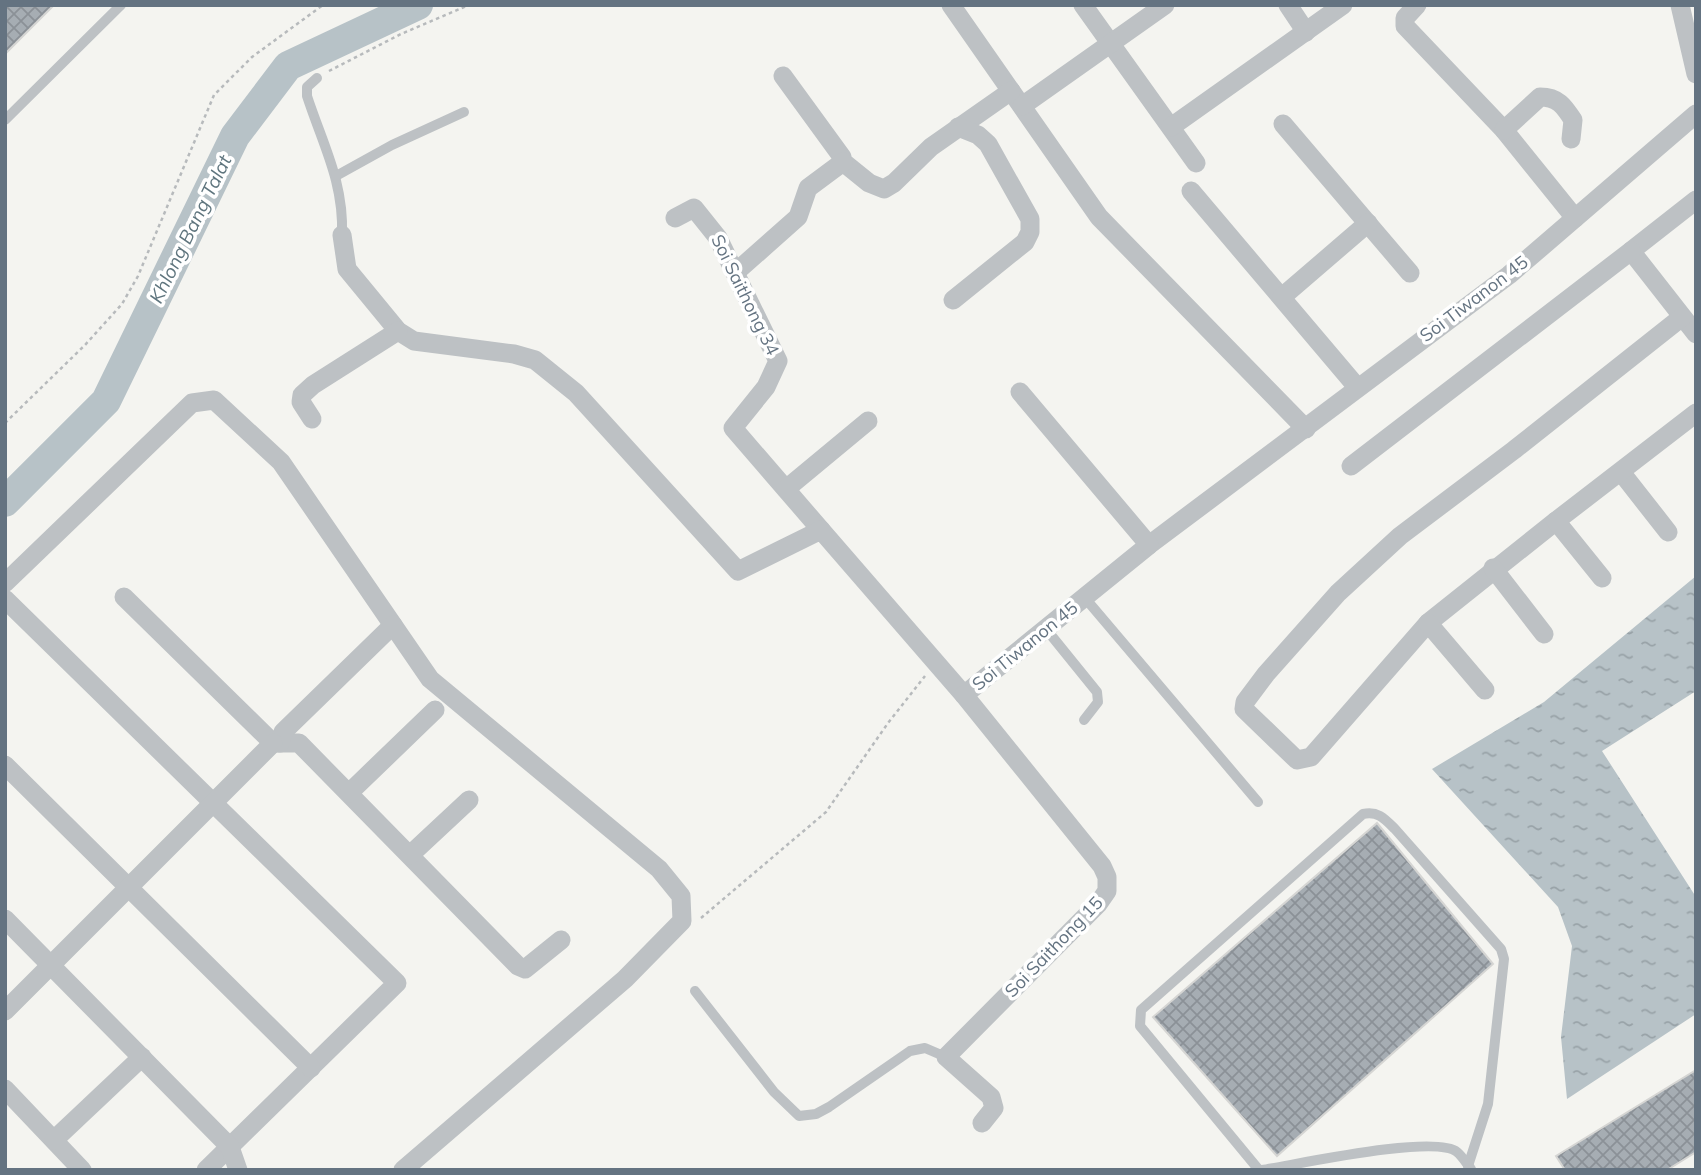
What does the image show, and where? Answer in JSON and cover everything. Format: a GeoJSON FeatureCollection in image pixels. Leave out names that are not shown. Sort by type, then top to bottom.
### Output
{"type":"FeatureCollection","features":[{"type":"Feature","properties":{"kind":"street"},"geometry":{"type":"LineString","coordinates":[[951,5],[1099,217],[1306,429]]}},
{"type":"Feature","properties":{"kind":"street"},"geometry":{"type":"LineString","coordinates":[[1083,5],[1196,163]]}},
{"type":"Feature","properties":{"kind":"street"},"geometry":{"type":"LineString","coordinates":[[783,76],[843,162],[869,183],[884,188],[958,127],[1016,99],[1111,44],[1165,5]]}},
{"type":"Feature","properties":{"kind":"street"},"geometry":{"type":"LineString","coordinates":[[1288,5],[1306,32]]}},
{"type":"Feature","properties":{"kind":"street"},"geometry":{"type":"LineString","coordinates":[[1171,127],[1343,5]]}},
{"type":"Feature","properties":{"kind":"street"},"geometry":{"type":"LineString","coordinates":[[1417,5],[1405,18],[1405,26],[1504,130],[1575,218]]}},
{"type":"Feature","properties":{"kind":"street"},"geometry":{"type":"LineString","coordinates":[[1680,5],[1696,74]]}},
{"type":"Feature","properties":{"kind":"street"},"geometry":{"type":"LineString","coordinates":[[1504,130],[1540,97],[1548,97],[1557,99],[1573,120],[1571,139]]}},
{"type":"Feature","properties":{"kind":"street","name":"Soi Tiwanon 45"},"geometry":{"type":"LineString","coordinates":[[821,530],[964,695],[1149,545],[1509,275],[1696,114]]}},
{"type":"Feature","properties":{"kind":"street"},"geometry":{"type":"LineString","coordinates":[[1283,124],[1410,273]]}},
{"type":"Feature","properties":{"kind":"street"},"geometry":{"type":"LineString","coordinates":[[953,300],[1025,242],[1030,232],[1030,219],[988,144],[978,135],[958,127]]}},
{"type":"Feature","properties":{"kind":"street"},"geometry":{"type":"LineString","coordinates":[[736,272],[798,216],[808,188],[843,162]]}},
{"type":"Feature","properties":{"kind":"street"},"geometry":{"type":"LineString","coordinates":[[1191,191],[1357,387]]}},
{"type":"Feature","properties":{"kind":"street"},"geometry":{"type":"LineString","coordinates":[[1351,466],[1696,200]]}},
{"type":"Feature","properties":{"kind":"street","name":"Soi Saithong 34"},"geometry":{"type":"LineString","coordinates":[[675,218],[694,208],[718,238],[778,361],[766,387],[733,428],[821,530]]}},
{"type":"Feature","properties":{"kind":"street"},"geometry":{"type":"LineString","coordinates":[[1282,297],[1368,223]]}},
{"type":"Feature","properties":{"kind":"street"},"geometry":{"type":"LineString","coordinates":[[342,235],[347,270],[398,331],[415,341],[514,354],[535,360],[576,393],[737,571],[821,530]]}},
{"type":"Feature","properties":{"kind":"street"},"geometry":{"type":"LineString","coordinates":[[1631,250],[1696,334]]}},
{"type":"Feature","properties":{"kind":"street"},"geometry":{"type":"LineString","coordinates":[[1682,317],[1400,536],[1338,593],[1266,674],[1245,702],[1244,709],[1297,760],[1311,757],[1428,623],[1493,568],[1696,413]]}},
{"type":"Feature","properties":{"kind":"street"},"geometry":{"type":"LineString","coordinates":[[312,419],[301,402],[302,395],[313,385],[398,331]]}},
{"type":"Feature","properties":{"kind":"street"},"geometry":{"type":"LineString","coordinates":[[1020,392],[1149,545]]}},
{"type":"Feature","properties":{"kind":"street"},"geometry":{"type":"LineString","coordinates":[[5,583],[192,403],[214,400],[281,462],[430,679],[659,869],[681,896],[682,922],[625,979],[403,1170]]}},
{"type":"Feature","properties":{"kind":"street"},"geometry":{"type":"LineString","coordinates":[[786,489],[868,421]]}},
{"type":"Feature","properties":{"kind":"street"},"geometry":{"type":"LineString","coordinates":[[1621,472],[1668,532]]}},
{"type":"Feature","properties":{"kind":"street"},"geometry":{"type":"LineString","coordinates":[[1556,520],[1602,578]]}},
{"type":"Feature","properties":{"kind":"street"},"geometry":{"type":"LineString","coordinates":[[1493,568],[1544,634]]}},
{"type":"Feature","properties":{"kind":"street"},"geometry":{"type":"LineString","coordinates":[[124,597],[276,743],[299,743],[522,969],[529,967],[561,940]]}},
{"type":"Feature","properties":{"kind":"street"},"geometry":{"type":"LineString","coordinates":[[5,599],[397,983],[206,1170]]}},
{"type":"Feature","properties":{"kind":"street"},"geometry":{"type":"LineString","coordinates":[[1428,623],[1485,690]]}},
{"type":"Feature","properties":{"kind":"street"},"geometry":{"type":"LineString","coordinates":[[5,1012],[393,625]]}},
{"type":"Feature","properties":{"kind":"street","name":"Soi Saithong 15"},"geometry":{"type":"LineString","coordinates":[[946,1057],[1084,920],[1107,891],[1107,877],[1102,866],[964,695]]}},
{"type":"Feature","properties":{"kind":"street"},"geometry":{"type":"LineString","coordinates":[[349,793],[435,710]]}},
{"type":"Feature","properties":{"kind":"street"},"geometry":{"type":"LineString","coordinates":[[5,765],[311,1068]]}},
{"type":"Feature","properties":{"kind":"street"},"geometry":{"type":"LineString","coordinates":[[410,855],[469,800]]}},
{"type":"Feature","properties":{"kind":"street"},"geometry":{"type":"LineString","coordinates":[[5,919],[230,1147],[238,1170]]}},
{"type":"Feature","properties":{"kind":"street"},"geometry":{"type":"LineString","coordinates":[[946,1057],[991,1097],[993,1108],[982,1123]]}},
{"type":"Feature","properties":{"kind":"street"},"geometry":{"type":"LineString","coordinates":[[54,1140],[142,1058]]}},
{"type":"Feature","properties":{"kind":"street"},"geometry":{"type":"LineString","coordinates":[[5,1089],[82,1170]]}},
{"type":"Feature","properties":{"kind":"lane"},"geometry":{"type":"LineString","coordinates":[[5,121],[121,5]]}},
{"type":"Feature","properties":{"kind":"lane"},"geometry":{"type":"LineString","coordinates":[[317,78],[307,87],[307,96],[336,176],[343,206],[342,235]]}},
{"type":"Feature","properties":{"kind":"lane"},"geometry":{"type":"LineString","coordinates":[[336,176],[391,145],[464,111]]}},
{"type":"Feature","properties":{"kind":"lane"},"geometry":{"type":"LineString","coordinates":[[1085,598],[1258,802]]}},
{"type":"Feature","properties":{"kind":"lane"},"geometry":{"type":"LineString","coordinates":[[1046,629],[1097,692],[1098,702],[1084,720]]}},
{"type":"Feature","properties":{"kind":"lane"},"geometry":{"type":"LineString","coordinates":[[1363,814],[1381,815],[1502,949],[1504,959],[1489,1104],[1470,1168],[1458,1152],[1429,1147],[1397,1148],[1260,1170],[1140,1026],[1138,1017],[1141,1010],[1363,814]]}},
{"type":"Feature","properties":{"kind":"lane"},"geometry":{"type":"LineString","coordinates":[[695,991],[774,1092],[799,1116],[816,1114],[829,1107],[910,1051],[925,1048],[946,1057]]}},
{"type":"Feature","properties":{"kind":"path"},"geometry":{"type":"LineString","coordinates":[[5,423],[122,304],[138,276],[214,95],[252,57],[323,5]]}},
{"type":"Feature","properties":{"kind":"path"},"geometry":{"type":"LineString","coordinates":[[317,78],[401,34],[469,5]]}},
{"type":"Feature","properties":{"kind":"path"},"geometry":{"type":"LineString","coordinates":[[696,923],[730,891],[826,812],[919,681],[938,665]]}},
{"type":"Feature","properties":{"kind":"water"},"geometry":{"type":"Polygon","coordinates":[[[1696,576],[1696,691],[1602,751],[1696,897],[1696,1014],[1567,1099],[1561,1037],[1572,946],[1558,907],[1432,769],[1544,702],[1696,576]]]}},
{"type":"Feature","properties":{"kind":"building"},"geometry":{"type":"Polygon","coordinates":[[[5,5],[54,5],[5,54],[5,5]]]}},
{"type":"Feature","properties":{"kind":"building"},"geometry":{"type":"Polygon","coordinates":[[[1377,823],[1493,964],[1277,1156],[1153,1017],[1377,823]]]}},
{"type":"Feature","properties":{"kind":"building"},"geometry":{"type":"Polygon","coordinates":[[[1696,1070],[1696,1152],[1667,1170],[1565,1170],[1556,1156],[1696,1070]]]}},
{"type":"Feature","properties":{"kind":"waterway","name":"Khlong Bang Talat"},"geometry":{"type":"LineString","coordinates":[[5,502],[106,401],[235,136],[288,66],[418,5]]}}]}
